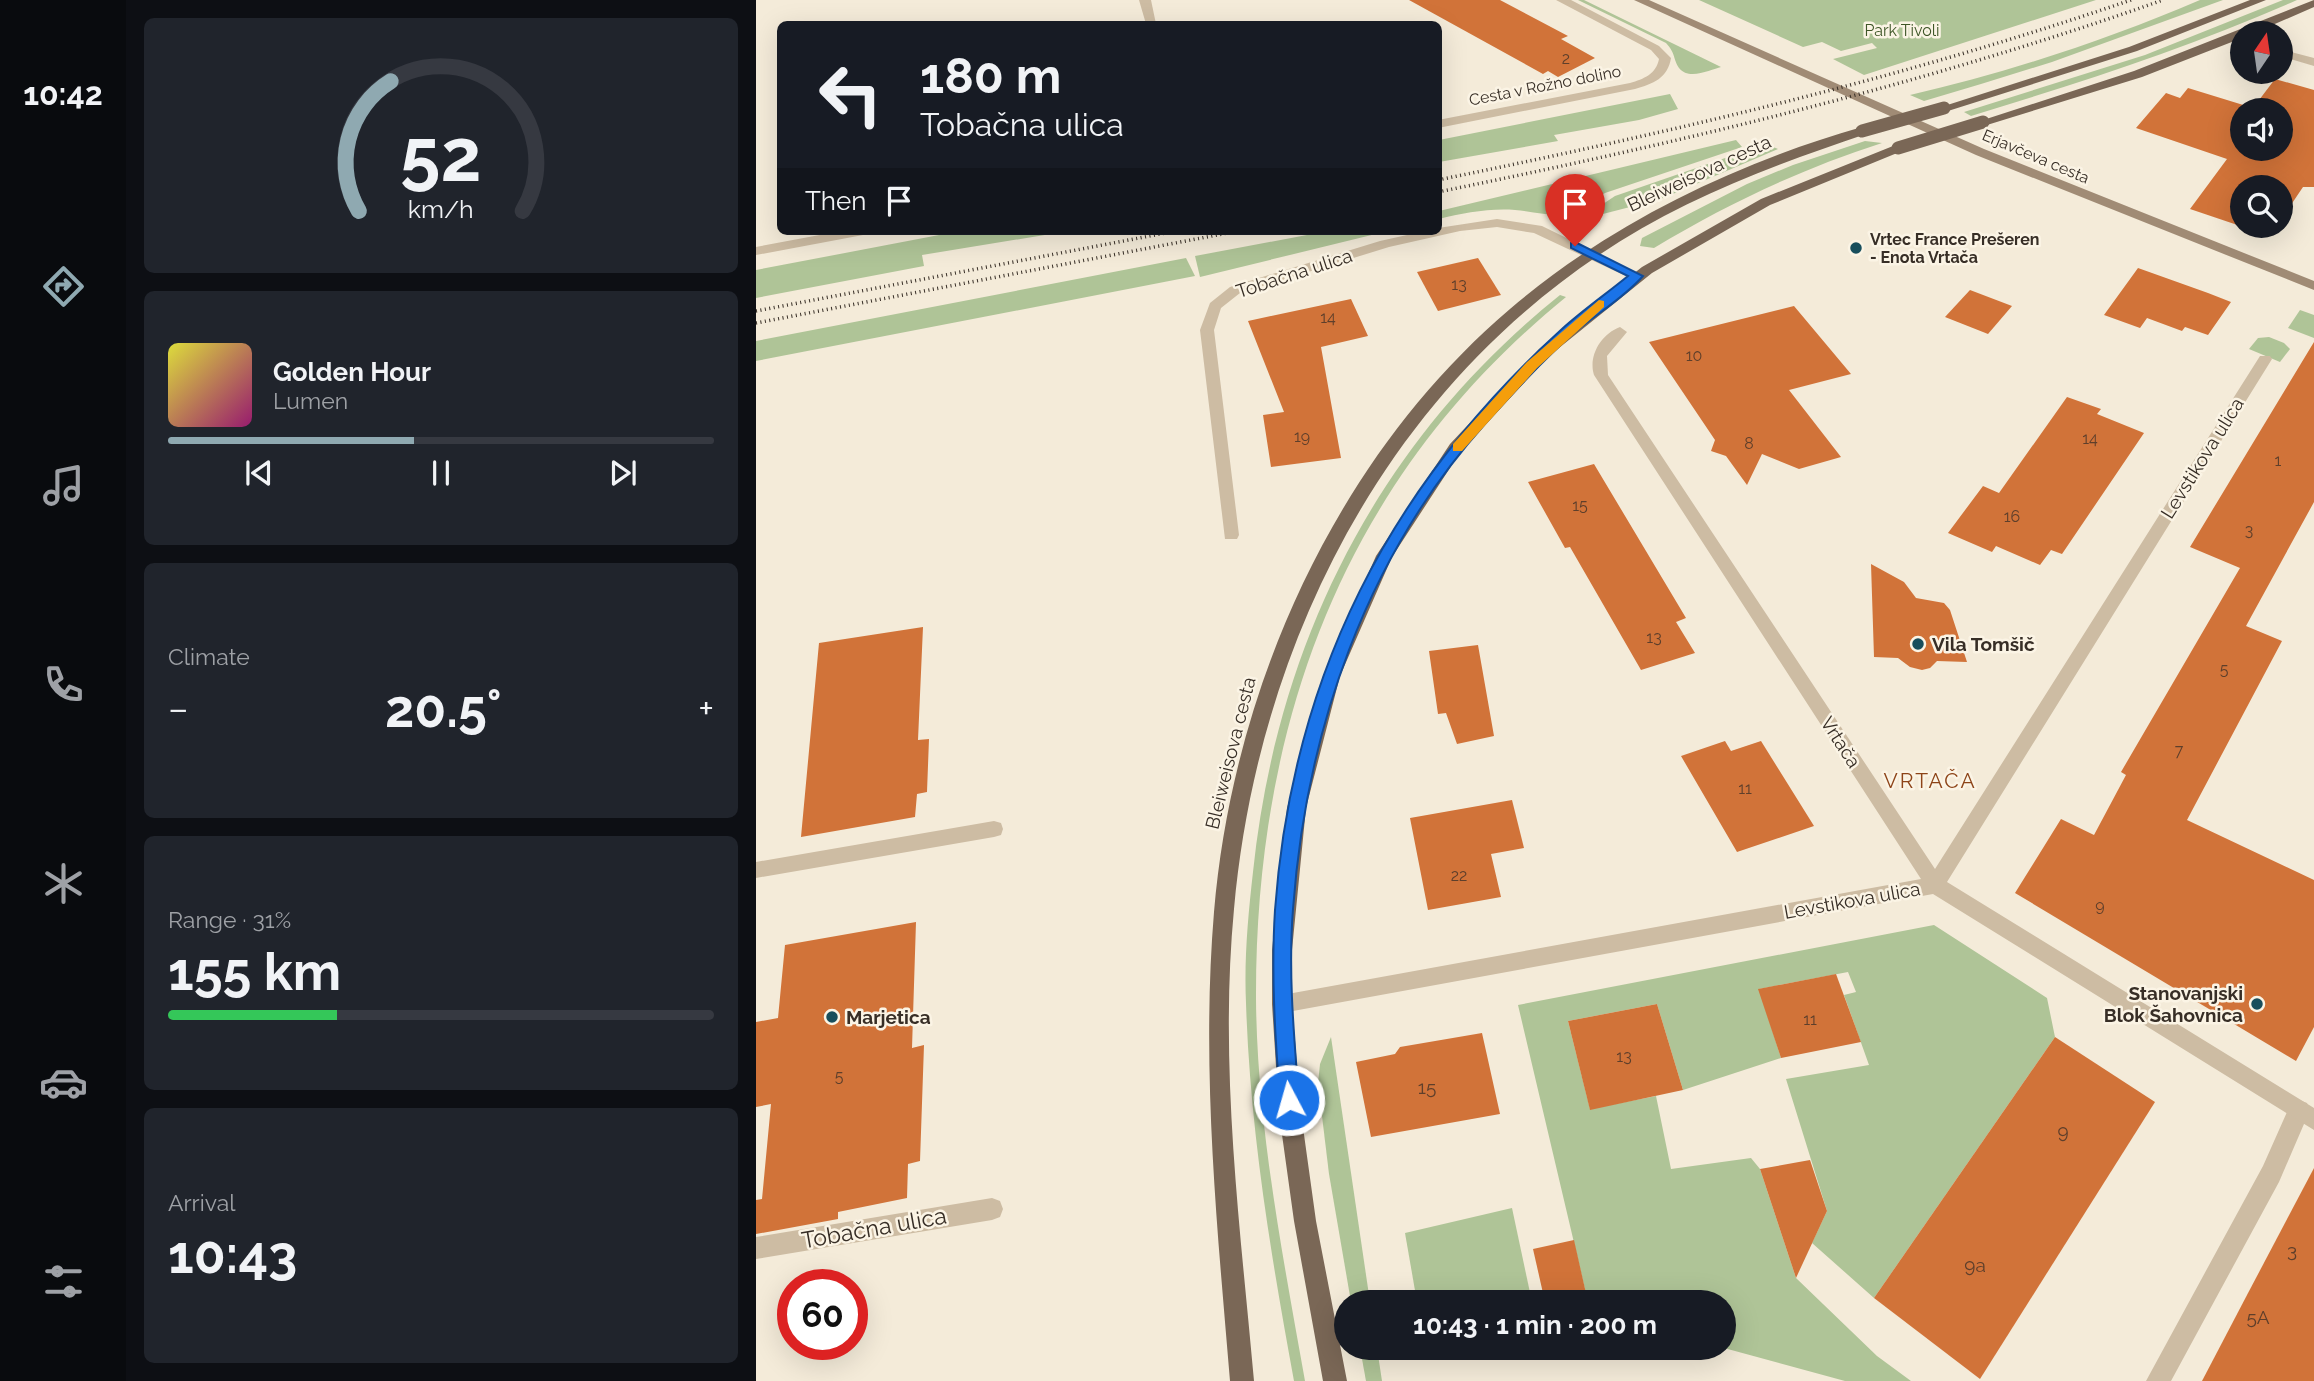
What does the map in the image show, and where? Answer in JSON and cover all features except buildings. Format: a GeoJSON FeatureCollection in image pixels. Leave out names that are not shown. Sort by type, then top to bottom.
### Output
{"type":"FeatureCollection","features":[{"type":"Feature","properties":{"kind":"main road","name":"Erjavčeva cesta"},"geometry":{"type":"LineString","coordinates":[[1640,0],[1747,50],[2030,173],[2314,286]]}},
{"type":"Feature","properties":{"kind":"main road","name":"Bleiweisova cesta"},"geometry":{"type":"LineString","coordinates":[[1242,1381],[1219,1095],[1220,969],[1224,908],[1236,813],[1268,686],[1303,597],[1352,504],[1394,443],[1447,379],[1541,292],[1592,254],[1659,214],[1736,177],[1861,131],[2120,53],[2260,0]]}},
{"type":"Feature","properties":{"kind":"main road"},"geometry":{"type":"LineString","coordinates":[[2274,21],[2314,4]]}},
{"type":"Feature","properties":{"kind":"main road"},"geometry":{"type":"LineString","coordinates":[[1335,1381],[1298,1172],[1287,1076],[1282,1004],[1284,910],[1297,799],[1323,696],[1359,605],[1402,525],[1426,488],[1478,423],[1569,330],[1637,276],[1697,237],[1748,209],[1829,173],[1898,148],[2138,74],[2230,39]]}},
{"type":"Feature","properties":{"kind":"street"},"geometry":{"type":"LineString","coordinates":[[1145,0],[1150,21]]}},
{"type":"Feature","properties":{"kind":"street","name":"Cesta v Rožno dolino"},"geometry":{"type":"LineString","coordinates":[[1442,123],[1631,86],[1656,77],[1665,61],[1660,51],[1562,0]]}},
{"type":"Feature","properties":{"kind":"street"},"geometry":{"type":"LineString","coordinates":[[2293,57],[2314,62]]}},
{"type":"Feature","properties":{"kind":"street","name":"Tobačna ulica"},"geometry":{"type":"LineString","coordinates":[[1442,231],[1497,223],[1524,226],[1558,238],[1637,276]]}},
{"type":"Feature","properties":{"kind":"street"},"geometry":{"type":"LineString","coordinates":[[756,251],[842,235]]}},
{"type":"Feature","properties":{"kind":"street","name":"Tobačna ulica"},"geometry":{"type":"LineString","coordinates":[[1231,535],[1207,330],[1209,318],[1223,296],[1255,283],[1385,243],[1422,235]]}},
{"type":"Feature","properties":{"kind":"street","name":"Vrtača"},"geometry":{"type":"LineString","coordinates":[[1620,332],[1604,347],[1599,356],[1597,365],[1601,375],[1935,885],[2306,1115]]}},
{"type":"Feature","properties":{"kind":"street","name":"Levstikova ulica"},"geometry":{"type":"LineString","coordinates":[[1282,1004],[1935,885],[2264,359]]}},
{"type":"Feature","properties":{"kind":"street"},"geometry":{"type":"LineString","coordinates":[[756,870],[994,829]]}},
{"type":"Feature","properties":{"kind":"street"},"geometry":{"type":"LineString","coordinates":[[2158,1381],[2306,1115]]}},
{"type":"Feature","properties":{"kind":"street","name":"Tobačna ulica"},"geometry":{"type":"LineString","coordinates":[[756,1248],[992,1209]]}},
{"type":"Feature","properties":{"kind":"green space"},"geometry":{"type":"Polygon","coordinates":[[[1578,0],[1584,0],[1721,67],[1694,74],[1683,72],[1666,43],[1578,0]]]}},
{"type":"Feature","properties":{"kind":"green space","name":"Park Tivoli"},"geometry":{"type":"Polygon","coordinates":[[[1699,0],[2096,0],[1864,75],[1833,59],[1877,48],[1872,43],[1841,51],[1822,42],[1803,47],[1699,0]]]}},
{"type":"Feature","properties":{"kind":"green space"},"geometry":{"type":"Polygon","coordinates":[[[2200,0],[2223,0],[2052,62],[1981,84],[1924,101],[1910,95],[2057,54],[2200,0]]]}},
{"type":"Feature","properties":{"kind":"green space"},"geometry":{"type":"Polygon","coordinates":[[[2283,0],[2297,0],[2246,21],[2230,21],[2283,0]]]}},
{"type":"Feature","properties":{"kind":"green space"},"geometry":{"type":"Polygon","coordinates":[[[2230,21],[2230,28],[2095,77],[1971,116],[1964,112],[2145,55],[2230,21]]]}},
{"type":"Feature","properties":{"kind":"green space"},"geometry":{"type":"Polygon","coordinates":[[[1670,94],[1678,109],[1639,120],[1554,135],[1558,141],[1442,161],[1442,139],[1670,94]]]}},
{"type":"Feature","properties":{"kind":"green space"},"geometry":{"type":"Polygon","coordinates":[[[1736,140],[1742,147],[1605,193],[1580,209],[1581,213],[1573,215],[1496,210],[1442,218],[1442,210],[1736,140]]]}},
{"type":"Feature","properties":{"kind":"green space"},"geometry":{"type":"Polygon","coordinates":[[[1865,141],[1882,143],[1822,164],[1765,189],[1654,248],[1640,246],[1642,238],[1747,184],[1793,165],[1865,141]]]}},
{"type":"Feature","properties":{"kind":"green space"},"geometry":{"type":"Polygon","coordinates":[[[1760,146],[1778,149],[1661,199],[1599,215],[1603,204],[1615,196],[1760,146]]]}},
{"type":"Feature","properties":{"kind":"green space"},"geometry":{"type":"Polygon","coordinates":[[[939,235],[1044,235],[922,255],[924,266],[756,298],[756,270],[939,235]]]}},
{"type":"Feature","properties":{"kind":"green space"},"geometry":{"type":"Polygon","coordinates":[[[1307,235],[1372,235],[1200,277],[1195,256],[1307,235]]]}},
{"type":"Feature","properties":{"kind":"green space"},"geometry":{"type":"Polygon","coordinates":[[[1186,258],[1195,276],[756,361],[756,341],[1186,258]]]}},
{"type":"Feature","properties":{"kind":"green space"},"geometry":{"type":"Polygon","coordinates":[[[1560,295],[1566,297],[1489,367],[1425,443],[1371,524],[1328,610],[1296,701],[1273,796],[1260,896],[1256,999],[1257,1047],[1266,1143],[1305,1381],[1294,1381],[1257,1145],[1248,1051],[1246,987],[1253,872],[1266,787],[1286,705],[1313,627],[1347,552],[1389,481],[1439,414],[1496,352],[1560,295]]]}},
{"type":"Feature","properties":{"kind":"green space"},"geometry":{"type":"Polygon","coordinates":[[[2300,310],[2314,315],[2314,338],[2288,328],[2300,310]]]}},
{"type":"Feature","properties":{"kind":"green space"},"geometry":{"type":"Polygon","coordinates":[[[2269,337],[2284,343],[2290,349],[2280,362],[2249,349],[2258,338],[2269,337]]]}},
{"type":"Feature","properties":{"kind":"green space"},"geometry":{"type":"Polygon","coordinates":[[[1934,925],[2047,998],[2055,1037],[1874,1298],[1812,1243],[1827,1211],[1786,1079],[1869,1065],[1844,995],[1856,992],[1848,972],[1759,989],[1781,1058],[1683,1090],[1657,1004],[1568,1021],[1590,1109],[1656,1096],[1671,1169],[1751,1158],[1760,1169],[1796,1278],[1877,1356],[1911,1381],[1845,1381],[1736,1351],[1736,1290],[1585,1290],[1518,1005],[1934,925]]]}},
{"type":"Feature","properties":{"kind":"green space"},"geometry":{"type":"Polygon","coordinates":[[[1331,1037],[1368,1290],[1349,1290],[1329,1174],[1318,1083],[1320,1064],[1331,1037]]]}},
{"type":"Feature","properties":{"kind":"green space"},"geometry":{"type":"Polygon","coordinates":[[[1512,1208],[1529,1290],[1415,1290],[1405,1233],[1512,1208]]]}},
{"type":"Feature","properties":{"kind":"green space"},"geometry":{"type":"Polygon","coordinates":[[[1362,1360],[1379,1360],[1382,1381],[1366,1381],[1362,1360]]]}},
{"type":"Feature","properties":{"kind":"railway"},"geometry":{"type":"LineString","coordinates":[[1442,179],[1701,123],[1874,79],[2131,0]]}},
{"type":"Feature","properties":{"kind":"railway"},"geometry":{"type":"LineString","coordinates":[[1442,191],[1622,153],[1804,109],[1984,58],[2163,0]]}},
{"type":"Feature","properties":{"kind":"railway"},"geometry":{"type":"LineString","coordinates":[[756,311],[1155,235]]}},
{"type":"Feature","properties":{"kind":"railway"},"geometry":{"type":"LineString","coordinates":[[756,323],[1217,235]]}},
{"type":"Feature","properties":{"kind":"slow traffic"},"geometry":{"type":"LineString","coordinates":[[1457,447],[1509,388],[1599,304]]}},
{"type":"Feature","properties":{"kind":"place","name":"Vrtec France Prešeren - Enota Vrtača"},"geometry":{"type":"Point","coordinates":[1856,248]}},
{"type":"Feature","properties":{"kind":"place","name":"Vila Tomšič"},"geometry":{"type":"Point","coordinates":[1918,644]}},
{"type":"Feature","properties":{"kind":"place","name":"Stanovanjski Blok Šahovnica"},"geometry":{"type":"Point","coordinates":[2257,1004]}},
{"type":"Feature","properties":{"kind":"place","name":"Marjetica"},"geometry":{"type":"Point","coordinates":[832,1017]}},
{"type":"Feature","properties":{"kind":"district","name":"VRTAČA"},"geometry":{"type":"Point","coordinates":[1930,781]}},
{"type":"Feature","properties":{"kind":"route"},"geometry":{"type":"LineString","coordinates":[[1289,1100],[1282,1004],[1284,910],[1297,799],[1308,746],[1323,696],[1359,605],[1402,525],[1426,488],[1509,388],[1569,330],[1637,276],[1575,246]]}}]}
